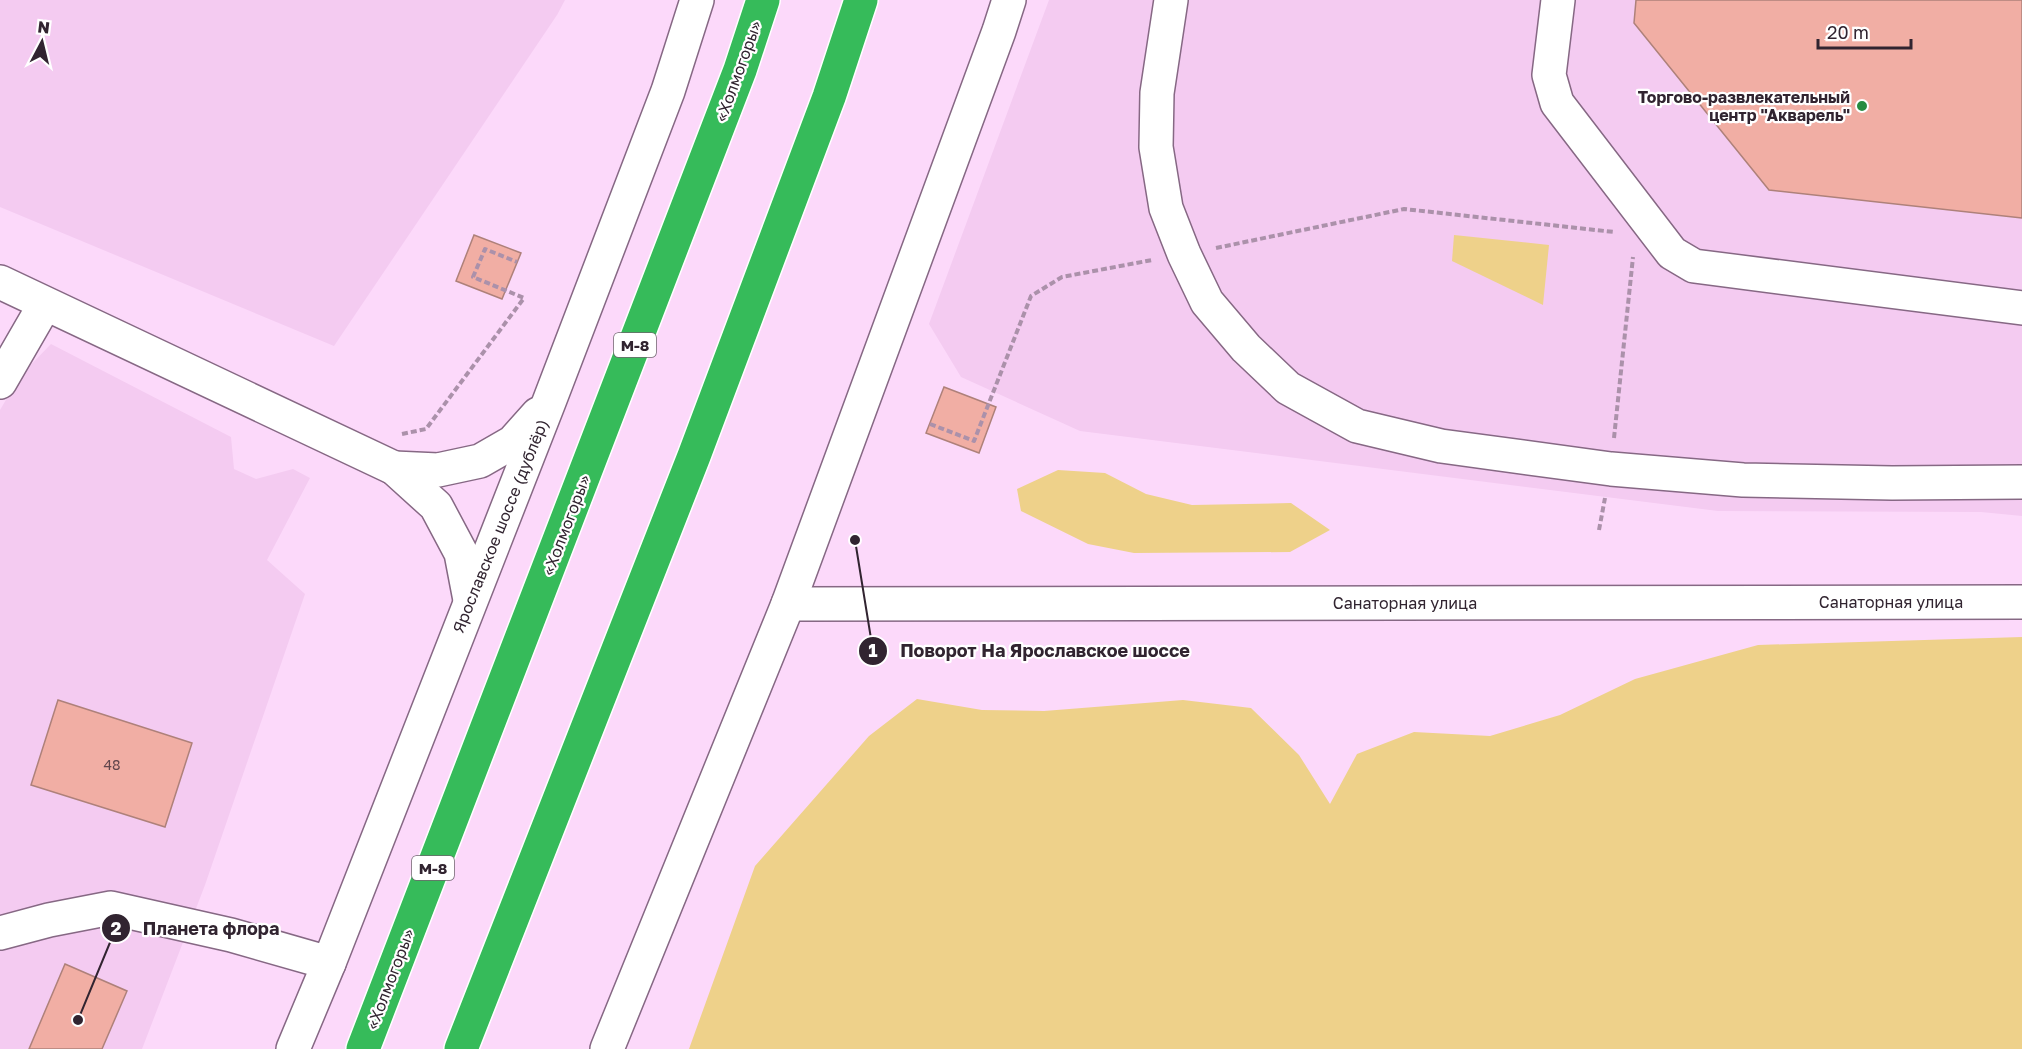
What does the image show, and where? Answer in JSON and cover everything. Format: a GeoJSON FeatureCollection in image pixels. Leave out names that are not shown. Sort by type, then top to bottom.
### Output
{"type":"FeatureCollection","features":[{"type":"Feature","properties":{"kind":"highway","name":"«Холмогоры»"},"geometry":{"type":"LineString","coordinates":[[363,1049],[740,70],[763,0]]}},
{"type":"Feature","properties":{"kind":"highway"},"geometry":{"type":"LineString","coordinates":[[461,1049],[694,456],[829,97],[861,0]]}},
{"type":"Feature","properties":{"kind":"street","name":"Ярославское шоссе (дублёр)"},"geometry":{"type":"LineString","coordinates":[[293,1049],[329,963],[549,402],[668,91],[697,0]]}},
{"type":"Feature","properties":{"kind":"street"},"geometry":{"type":"LineString","coordinates":[[607,1049],[788,604],[1009,0]]}},
{"type":"Feature","properties":{"kind":"street"},"geometry":{"type":"LineString","coordinates":[[1171,0],[1157,93],[1156,147],[1166,208],[1184,254],[1207,302],[1246,348],[1287,388],[1358,426],[1441,446],[1611,469],[1743,480],[1892,483],[2022,482]]}},
{"type":"Feature","properties":{"kind":"street"},"geometry":{"type":"LineString","coordinates":[[1558,0],[1549,75],[1557,103],[1639,229],[1672,253],[1694,266],[2022,308]]}},
{"type":"Feature","properties":{"kind":"street"},"geometry":{"type":"LineString","coordinates":[[0,282],[394,468],[436,506],[461,553],[470,600]]}},
{"type":"Feature","properties":{"kind":"street"},"geometry":{"type":"LineString","coordinates":[[0,382],[45,304]]}},
{"type":"Feature","properties":{"kind":"street"},"geometry":{"type":"LineString","coordinates":[[394,468],[438,470],[480,461],[513,442],[549,402]]}},
{"type":"Feature","properties":{"kind":"street","name":"Санаторная улица"},"geometry":{"type":"LineString","coordinates":[[788,604],[2022,602]]}},
{"type":"Feature","properties":{"kind":"street"},"geometry":{"type":"LineString","coordinates":[[0,933],[111,908],[231,935],[329,963]]}},
{"type":"Feature","properties":{"kind":"path"},"geometry":{"type":"LineString","coordinates":[[930,424],[974,441],[1031,296],[1062,277],[1404,209],[1639,229],[1611,469],[1599,530]]}},
{"type":"Feature","properties":{"kind":"path"},"geometry":{"type":"LineString","coordinates":[[398,435],[426,429],[525,298],[474,278],[485,249],[517,262]]}},
{"type":"Feature","properties":{"kind":"shaded area"},"geometry":{"type":"Polygon","coordinates":[[[0,0],[565,0],[334,346],[0,207],[0,0]]]}},
{"type":"Feature","properties":{"kind":"shaded area"},"geometry":{"type":"Polygon","coordinates":[[[1049,0],[2022,0],[2022,516],[1981,512],[1718,511],[1080,431],[961,377],[929,324],[1049,0]]]}},
{"type":"Feature","properties":{"kind":"shaded area"},"geometry":{"type":"Polygon","coordinates":[[[1454,235],[1549,245],[1543,305],[1452,261],[1454,235]]]}},
{"type":"Feature","properties":{"kind":"shaded area"},"geometry":{"type":"Polygon","coordinates":[[[51,344],[231,437],[234,469],[256,479],[293,469],[310,478],[267,560],[305,594],[205,885],[142,1049],[0,1049],[0,410],[20,376],[51,344]]]}},
{"type":"Feature","properties":{"kind":"shaded area"},"geometry":{"type":"Polygon","coordinates":[[[1058,470],[1105,473],[1146,494],[1192,505],[1291,503],[1330,530],[1290,552],[1134,553],[1088,544],[1021,511],[1017,489],[1058,470]]]}},
{"type":"Feature","properties":{"kind":"shaded area"},"geometry":{"type":"Polygon","coordinates":[[[2022,637],[2022,1049],[689,1049],[755,866],[869,736],[917,699],[982,710],[1044,711],[1183,700],[1251,708],[1299,755],[1330,804],[1357,754],[1414,732],[1490,736],[1560,715],[1635,679],[1758,645],[2022,637]]]}},
{"type":"Feature","properties":{"kind":"building","name":"Торгово-развлекательный центр \"Акварель\""},"geometry":{"type":"Polygon","coordinates":[[[1636,0],[2022,0],[2022,218],[1769,190],[1634,23],[1636,0]]]}},
{"type":"Feature","properties":{"kind":"building"},"geometry":{"type":"Polygon","coordinates":[[[474,235],[521,253],[502,299],[456,281],[474,235]]]}},
{"type":"Feature","properties":{"kind":"building"},"geometry":{"type":"Polygon","coordinates":[[[944,387],[996,407],[979,453],[926,433],[944,387]]]}},
{"type":"Feature","properties":{"kind":"building"},"geometry":{"type":"Polygon","coordinates":[[[58,700],[192,743],[165,827],[31,785],[58,700]]]}},
{"type":"Feature","properties":{"kind":"building"},"geometry":{"type":"Polygon","coordinates":[[[65,964],[127,991],[102,1049],[29,1049],[65,964]]]}},
{"type":"Feature","properties":{"kind":"place","name":"Торгово-развлекательный центр \"Акварель\""},"geometry":{"type":"Point","coordinates":[1862,106]}},
{"type":"Feature","properties":{"kind":"place","name":"Поворот На Ярославское шоссе"},"geometry":{"type":"Point","coordinates":[855,540]}},
{"type":"Feature","properties":{"kind":"place","name":"Планета флора"},"geometry":{"type":"Point","coordinates":[78,1020]}}]}
